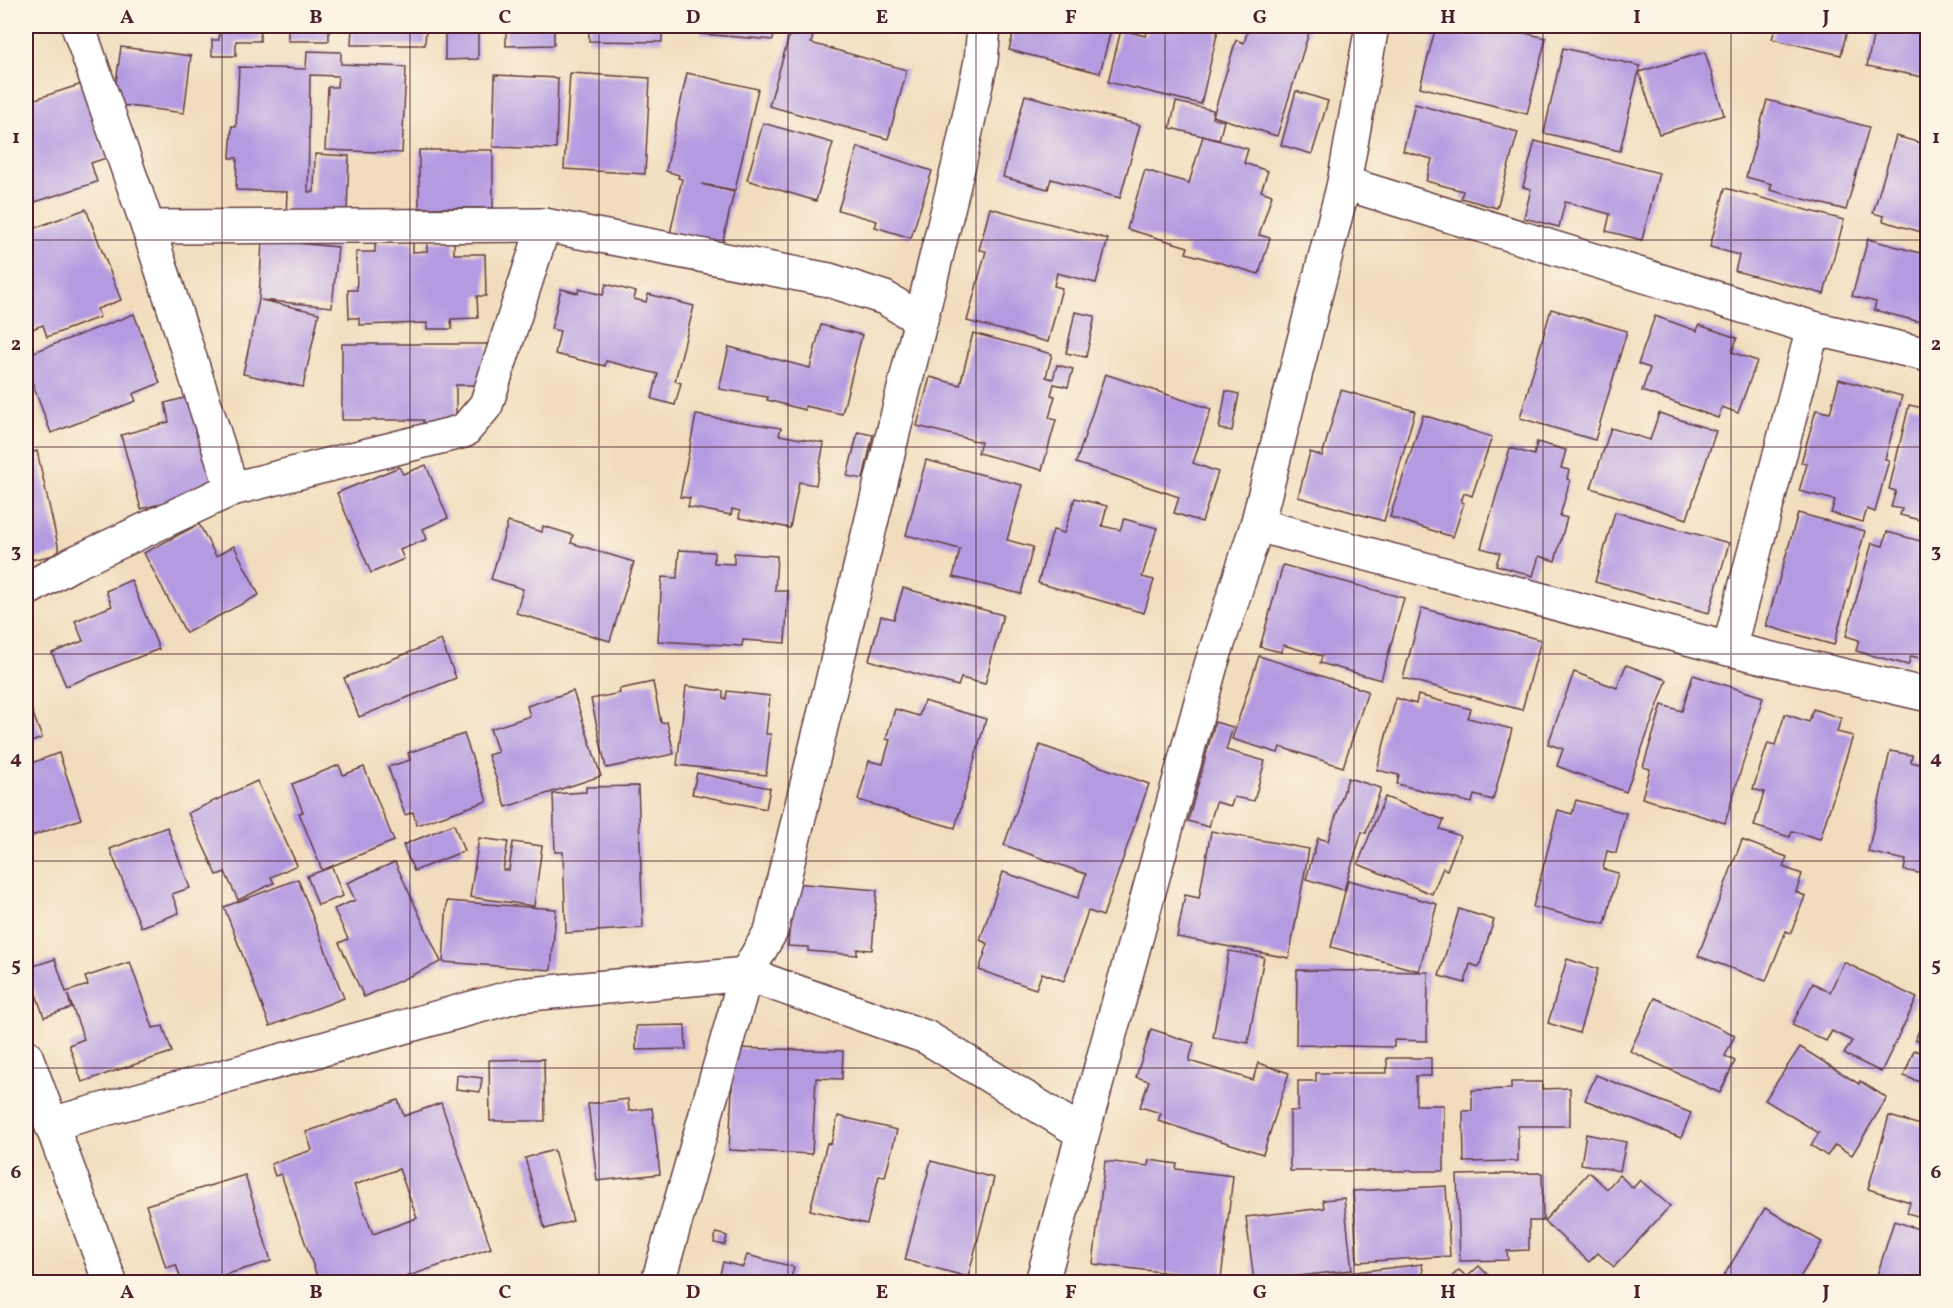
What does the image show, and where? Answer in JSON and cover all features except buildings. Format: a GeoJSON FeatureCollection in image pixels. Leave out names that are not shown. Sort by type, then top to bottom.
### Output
{"type":"FeatureCollection","features":[{"type":"Feature","properties":{"kind":"street"},"geometry":{"type":"LineString","coordinates":[[78,26],[148,227],[232,489]]}},
{"type":"Feature","properties":{"kind":"street"},"geometry":{"type":"LineString","coordinates":[[658,1282],[746,974],[771,931],[961,152],[981,61],[984,26]]}},
{"type":"Feature","properties":{"kind":"street"},"geometry":{"type":"LineString","coordinates":[[1042,1282],[1081,1132],[1211,664],[1257,525],[1344,183],[1372,26]]}},
{"type":"Feature","properties":{"kind":"street"},"geometry":{"type":"LineString","coordinates":[[1344,183],[1813,328],[1928,355]]}},
{"type":"Feature","properties":{"kind":"street"},"geometry":{"type":"LineString","coordinates":[[148,227],[544,225],[830,280],[885,298],[921,320]]}},
{"type":"Feature","properties":{"kind":"street"},"geometry":{"type":"LineString","coordinates":[[26,590],[72,564],[232,489],[464,430],[486,405],[544,225]]}},
{"type":"Feature","properties":{"kind":"street"},"geometry":{"type":"LineString","coordinates":[[1728,650],[1813,328]]}},
{"type":"Feature","properties":{"kind":"street"},"geometry":{"type":"LineString","coordinates":[[1257,525],[1728,650],[1928,695]]}},
{"type":"Feature","properties":{"kind":"street"},"geometry":{"type":"LineString","coordinates":[[51,1124],[519,995],[746,974],[926,1037],[1081,1132]]}},
{"type":"Feature","properties":{"kind":"street"},"geometry":{"type":"LineString","coordinates":[[26,1056],[110,1282]]}}]}
